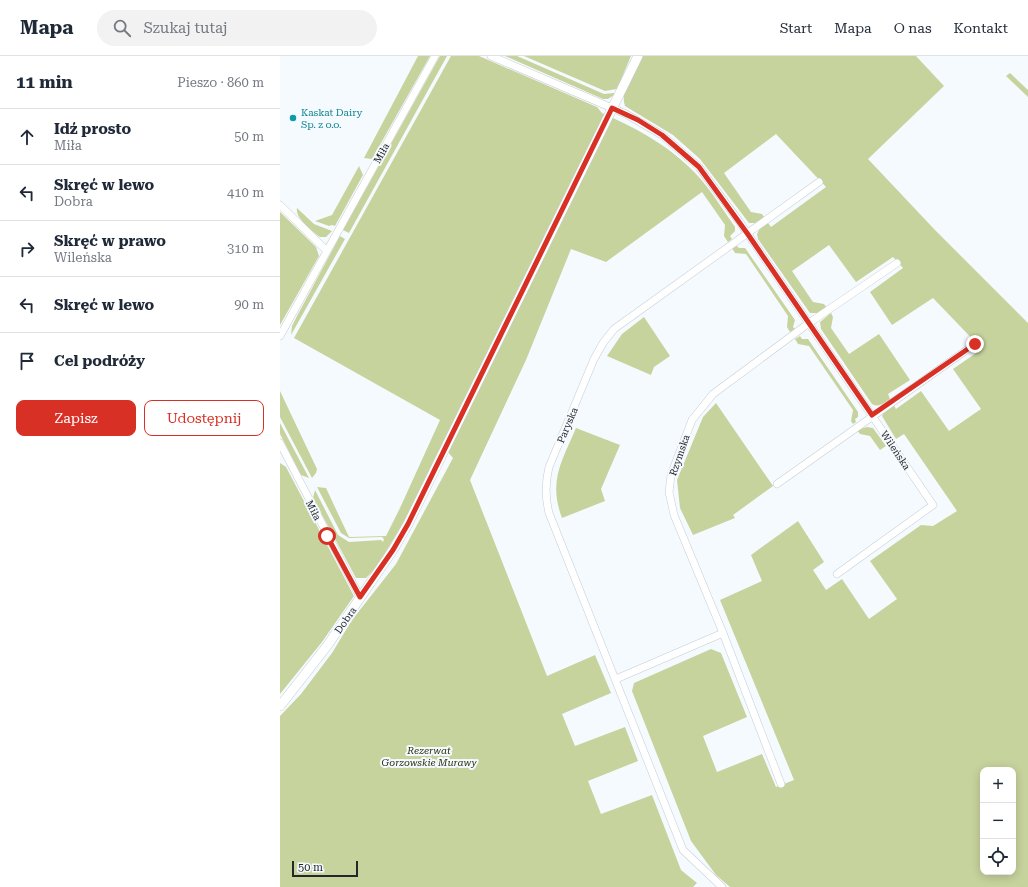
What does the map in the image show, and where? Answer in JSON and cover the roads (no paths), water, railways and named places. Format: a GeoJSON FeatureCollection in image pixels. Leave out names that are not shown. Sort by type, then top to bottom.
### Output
{"type":"FeatureCollection","features":[{"type":"Feature","properties":{"kind":"street","name":"Miła"},"geometry":{"type":"LineString","coordinates":[[280,336],[435,56]]}},
{"type":"Feature","properties":{"kind":"street"},"geometry":{"type":"LineString","coordinates":[[491,56],[612,108]]}},
{"type":"Feature","properties":{"kind":"street","name":"Dobra"},"geometry":{"type":"LineString","coordinates":[[280,706],[327,646],[393,550],[408,524],[638,56]]}},
{"type":"Feature","properties":{"kind":"street","name":"Wileńska"},"geometry":{"type":"LineString","coordinates":[[612,108],[650,127],[687,154],[710,181],[933,505],[838,574]]}},
{"type":"Feature","properties":{"kind":"street","name":"Paryska"},"geometry":{"type":"LineString","coordinates":[[722,887],[683,850],[550,513],[545,491],[549,467],[598,351],[608,336],[621,323],[819,182]]}},
{"type":"Feature","properties":{"kind":"street"},"geometry":{"type":"LineString","coordinates":[[280,205],[327,251]]}},
{"type":"Feature","properties":{"kind":"street","name":"Rzymska"},"geometry":{"type":"LineString","coordinates":[[781,784],[723,633],[674,515],[669,492],[670,475],[692,420],[704,402],[717,390],[809,323],[897,263]]}},
{"type":"Feature","properties":{"kind":"street"},"geometry":{"type":"LineString","coordinates":[[777,484],[872,415],[975,344]]}},
{"type":"Feature","properties":{"kind":"street","name":"Miła"},"geometry":{"type":"LineString","coordinates":[[280,443],[360,597]]}},
{"type":"Feature","properties":{"kind":"street"},"geometry":{"type":"LineString","coordinates":[[616,679],[723,633]]}},
{"type":"Feature","properties":{"kind":"place","name":"Kaskat Dairy Sp. z o.o."},"geometry":{"type":"Point","coordinates":[293,118]}},
{"type":"Feature","properties":{"kind":"park label","name":"Rezerwat Gorzowskie Murawy"},"geometry":{"type":"Point","coordinates":[429,756]}}]}
